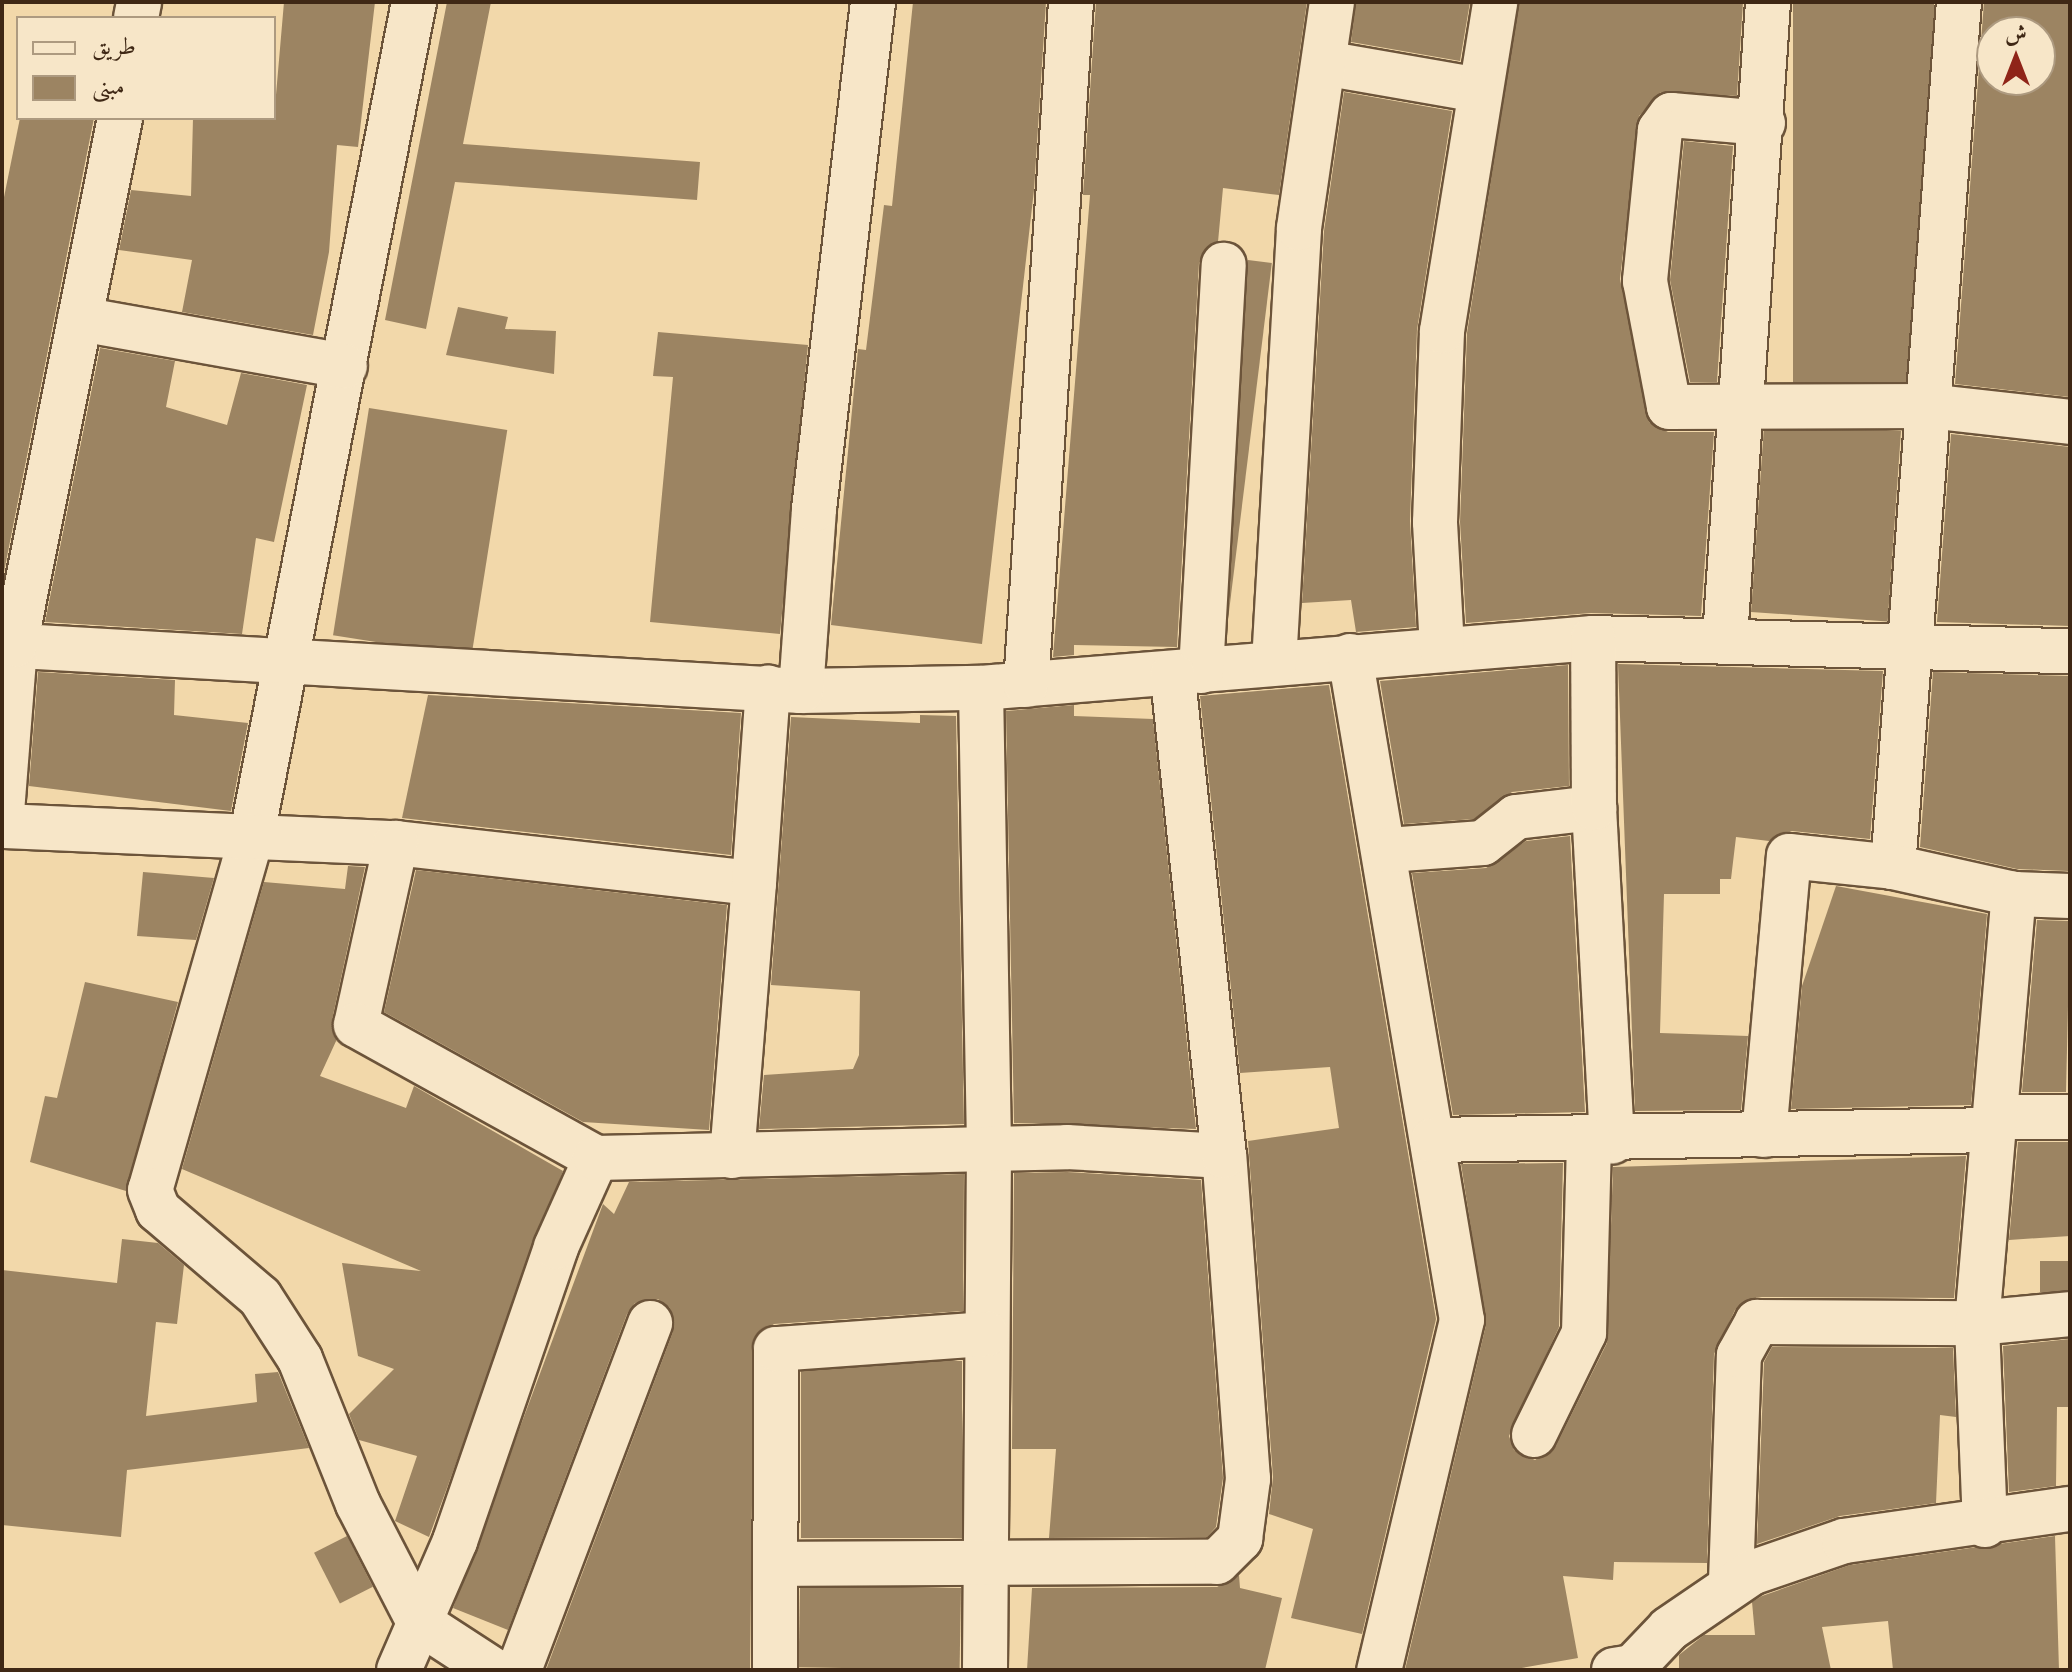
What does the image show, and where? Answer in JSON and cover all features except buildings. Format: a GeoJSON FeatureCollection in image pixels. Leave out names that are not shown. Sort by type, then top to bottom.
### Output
{"type":"FeatureCollection","features":[{"type":"Feature","properties":{"kind":"street"},"geometry":{"type":"LineString","coordinates":[[414,2],[289,660],[252,835],[151,1179],[151,1199],[260,1297],[300,1359],[358,1504],[419,1622],[493,1670]]}},
{"type":"Feature","properties":{"kind":"street"},"geometry":{"type":"LineString","coordinates":[[732,1156],[754,883],[814,509],[873,2]]}},
{"type":"Feature","properties":{"kind":"street"},"geometry":{"type":"LineString","coordinates":[[1026,685],[1071,2]]}},
{"type":"Feature","properties":{"kind":"street"},"geometry":{"type":"LineString","coordinates":[[1274,663],[1299,228],[1332,2]]}},
{"type":"Feature","properties":{"kind":"street"},"geometry":{"type":"LineString","coordinates":[[1442,648],[1435,418],[1479,90],[1495,2]]}},
{"type":"Feature","properties":{"kind":"street"},"geometry":{"type":"LineString","coordinates":[[1725,638],[1763,123],[1768,2]]}},
{"type":"Feature","properties":{"kind":"street"},"geometry":{"type":"LineString","coordinates":[[1893,867],[1959,2]]}},
{"type":"Feature","properties":{"kind":"street"},"geometry":{"type":"LineString","coordinates":[[1324,63],[1479,90]]}},
{"type":"Feature","properties":{"kind":"street"},"geometry":{"type":"LineString","coordinates":[[1763,123],[1671,115],[1660,130],[1645,247],[1649,324],[1669,407],[1928,406],[2070,422]]}},
{"type":"Feature","properties":{"kind":"street"},"geometry":{"type":"LineString","coordinates":[[2,812],[8,645],[80,319],[120,120]]}},
{"type":"Feature","properties":{"kind":"street"},"geometry":{"type":"LineString","coordinates":[[777,1564],[986,1560],[1217,1562],[1240,1539],[1247,1393],[1224,1156],[1187,673],[1224,265]]}},
{"type":"Feature","properties":{"kind":"street"},"geometry":{"type":"LineString","coordinates":[[80,319],[345,366]]}},
{"type":"Feature","properties":{"kind":"street"},"geometry":{"type":"LineString","coordinates":[[1534,1435],[1584,1333],[1600,1141],[1593,638]]}},
{"type":"Feature","properties":{"kind":"street"},"geometry":{"type":"LineString","coordinates":[[8,645],[784,689],[981,688],[1593,638],[1725,638],[2070,651]]}},
{"type":"Feature","properties":{"kind":"street"},"geometry":{"type":"LineString","coordinates":[[1350,656],[1388,850],[1461,1338],[1379,1670]]}},
{"type":"Feature","properties":{"kind":"street"},"geometry":{"type":"LineString","coordinates":[[981,688],[989,1148],[985,1670]]}},
{"type":"Feature","properties":{"kind":"street"},"geometry":{"type":"LineString","coordinates":[[1388,850],[1483,843],[1516,817],[1594,808]]}},
{"type":"Feature","properties":{"kind":"street"},"geometry":{"type":"LineString","coordinates":[[2,826],[396,843],[754,883]]}},
{"type":"Feature","properties":{"kind":"street"},"geometry":{"type":"LineString","coordinates":[[396,843],[356,1025],[596,1158],[989,1148],[1224,1156]]}},
{"type":"Feature","properties":{"kind":"street"},"geometry":{"type":"LineString","coordinates":[[1764,1135],[1789,856],[1893,867],[2014,894],[2070,896]]}},
{"type":"Feature","properties":{"kind":"street"},"geometry":{"type":"LineString","coordinates":[[1985,1525],[1977,1323],[2014,894]]}},
{"type":"Feature","properties":{"kind":"street"},"geometry":{"type":"LineString","coordinates":[[1433,1140],[1600,1141],[1995,1124],[2070,1117]]}},
{"type":"Feature","properties":{"kind":"street"},"geometry":{"type":"LineString","coordinates":[[399,1670],[556,1247],[596,1158]]}},
{"type":"Feature","properties":{"kind":"street"},"geometry":{"type":"LineString","coordinates":[[1731,1581],[1739,1355],[1757,1322],[1977,1323],[2070,1314]]}},
{"type":"Feature","properties":{"kind":"street"},"geometry":{"type":"LineString","coordinates":[[519,1670],[650,1323]]}},
{"type":"Feature","properties":{"kind":"street"},"geometry":{"type":"LineString","coordinates":[[775,1670],[779,1345],[986,1334]]}},
{"type":"Feature","properties":{"kind":"street"},"geometry":{"type":"LineString","coordinates":[[1627,1669],[1731,1581],[1844,1541],[1985,1525],[2070,1509]]}}]}
